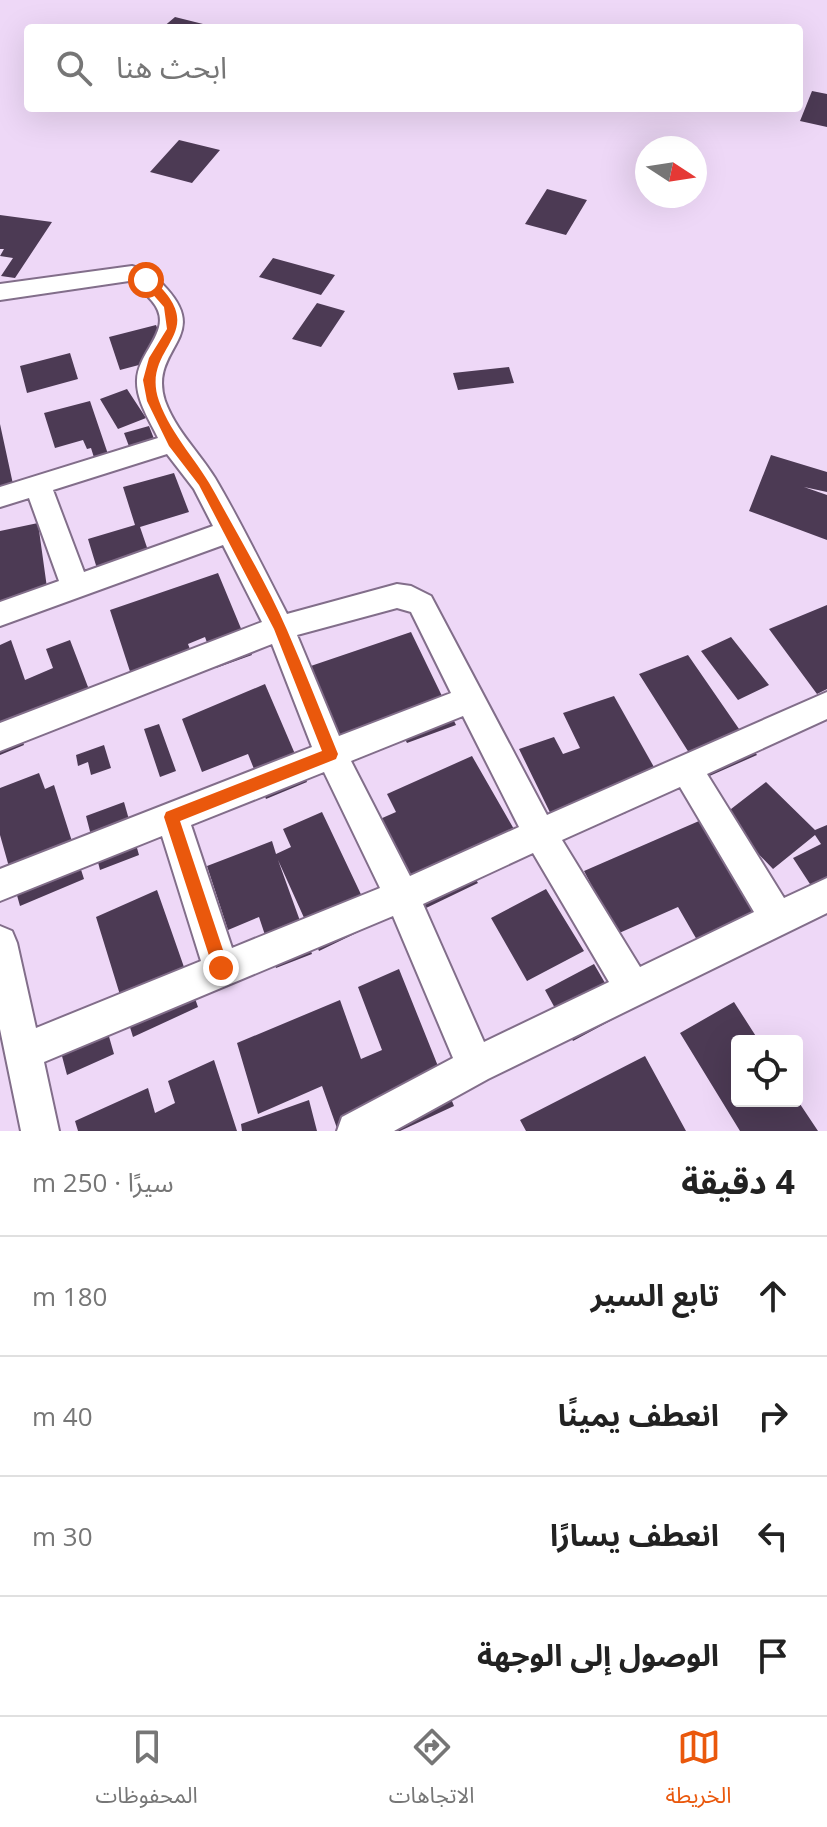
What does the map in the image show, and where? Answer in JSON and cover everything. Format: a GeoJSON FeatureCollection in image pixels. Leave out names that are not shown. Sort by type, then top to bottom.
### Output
{"type":"FeatureCollection","features":[{"type":"Feature","properties":{"kind":"street"},"geometry":{"type":"LineString","coordinates":[[0,292],[132,273],[153,286],[170,307],[173,329],[155,358],[149,380],[153,401],[173,443],[204,483],[280,628],[331,754],[402,896],[475,1066]]}},
{"type":"Feature","properties":{"kind":"street"},"geometry":{"type":"LineString","coordinates":[[0,497],[173,443]]}},
{"type":"Feature","properties":{"kind":"street"},"geometry":{"type":"LineString","coordinates":[[38,485],[75,587]]}},
{"type":"Feature","properties":{"kind":"street"},"geometry":{"type":"LineString","coordinates":[[0,614],[230,531]]}},
{"type":"Feature","properties":{"kind":"street"},"geometry":{"type":"LineString","coordinates":[[0,737],[280,628],[382,598],[411,598],[421,604],[540,834],[632,988]]}},
{"type":"Feature","properties":{"kind":"street"},"geometry":{"type":"LineString","coordinates":[[0,885],[470,699]]}},
{"type":"Feature","properties":{"kind":"street"},"geometry":{"type":"LineString","coordinates":[[23,1052],[402,896],[827,705]]}},
{"type":"Feature","properties":{"kind":"street"},"geometry":{"type":"LineString","coordinates":[[686,768],[778,920]]}},
{"type":"Feature","properties":{"kind":"street"},"geometry":{"type":"LineString","coordinates":[[172,817],[221,968]]}},
{"type":"Feature","properties":{"kind":"street"},"geometry":{"type":"LineString","coordinates":[[356,1131],[475,1066],[827,895]]}},
{"type":"Feature","properties":{"kind":"street"},"geometry":{"type":"LineString","coordinates":[[0,943],[40,1131]]}},
{"type":"Feature","properties":{"kind":"building"},"geometry":{"type":"Polygon","coordinates":[[[175,17],[203,24],[167,24],[175,17]]]}},
{"type":"Feature","properties":{"kind":"building"},"geometry":{"type":"Polygon","coordinates":[[[812,91],[827,94],[827,127],[800,121],[812,91]]]}},
{"type":"Feature","properties":{"kind":"building"},"geometry":{"type":"Polygon","coordinates":[[[179,140],[220,150],[192,183],[150,172],[179,140]]]}},
{"type":"Feature","properties":{"kind":"building"},"geometry":{"type":"Polygon","coordinates":[[[547,189],[587,200],[566,235],[525,224],[547,189]]]}},
{"type":"Feature","properties":{"kind":"building"},"geometry":{"type":"Polygon","coordinates":[[[0,215],[52,222],[15,278],[1,276],[13,258],[0,256],[4,249],[0,249],[0,215]]]}},
{"type":"Feature","properties":{"kind":"building"},"geometry":{"type":"Polygon","coordinates":[[[273,258],[335,275],[321,295],[259,277],[273,258]]]}},
{"type":"Feature","properties":{"kind":"building"},"geometry":{"type":"Polygon","coordinates":[[[317,303],[345,311],[321,347],[292,339],[317,303]]]}},
{"type":"Feature","properties":{"kind":"building"},"geometry":{"type":"Polygon","coordinates":[[[156,325],[169,357],[120,370],[109,337],[156,325]]]}},
{"type":"Feature","properties":{"kind":"building"},"geometry":{"type":"Polygon","coordinates":[[[70,353],[78,379],[27,393],[20,366],[70,353]]]}},
{"type":"Feature","properties":{"kind":"building"},"geometry":{"type":"Polygon","coordinates":[[[509,367],[514,383],[458,390],[453,373],[509,367]]]}},
{"type":"Feature","properties":{"kind":"building"},"geometry":{"type":"Polygon","coordinates":[[[127,389],[146,418],[118,429],[100,399],[127,389]]]}},
{"type":"Feature","properties":{"kind":"building"},"geometry":{"type":"Polygon","coordinates":[[[90,401],[111,463],[97,467],[91,448],[87,449],[83,440],[55,448],[44,413],[90,401]]]}},
{"type":"Feature","properties":{"kind":"building"},"geometry":{"type":"Polygon","coordinates":[[[0,424],[16,498],[0,502],[0,424]]]}},
{"type":"Feature","properties":{"kind":"building"},"geometry":{"type":"Polygon","coordinates":[[[149,426],[158,449],[133,457],[124,433],[149,426]]]}},
{"type":"Feature","properties":{"kind":"building"},"geometry":{"type":"Polygon","coordinates":[[[771,455],[827,472],[827,492],[804,487],[827,495],[827,540],[749,511],[771,455]]]}},
{"type":"Feature","properties":{"kind":"building"},"geometry":{"type":"Polygon","coordinates":[[[174,473],[189,512],[140,527],[154,568],[102,585],[88,539],[135,525],[123,487],[174,473]]]}},
{"type":"Feature","properties":{"kind":"building"},"geometry":{"type":"Polygon","coordinates":[[[38,523],[48,595],[0,621],[0,531],[38,523]]]}},
{"type":"Feature","properties":{"kind":"building"},"geometry":{"type":"Polygon","coordinates":[[[218,573],[252,655],[216,668],[205,637],[188,644],[198,671],[137,693],[110,610],[218,573]]]}},
{"type":"Feature","properties":{"kind":"building"},"geometry":{"type":"Polygon","coordinates":[[[827,605],[827,689],[817,694],[769,629],[827,605]]]}},
{"type":"Feature","properties":{"kind":"building"},"geometry":{"type":"Polygon","coordinates":[[[411,632],[456,725],[407,743],[404,737],[347,758],[299,670],[411,632]]]}},
{"type":"Feature","properties":{"kind":"building"},"geometry":{"type":"Polygon","coordinates":[[[731,637],[769,685],[738,700],[701,651],[731,637]]]}},
{"type":"Feature","properties":{"kind":"building"},"geometry":{"type":"Polygon","coordinates":[[[11,640],[25,680],[53,668],[46,649],[70,640],[93,700],[34,724],[29,711],[14,717],[24,745],[0,755],[0,645],[11,640]]]}},
{"type":"Feature","properties":{"kind":"building"},"geometry":{"type":"Polygon","coordinates":[[[688,655],[757,755],[705,778],[639,674],[688,655]]]}},
{"type":"Feature","properties":{"kind":"building"},"geometry":{"type":"Polygon","coordinates":[[[265,684],[307,782],[266,799],[248,754],[202,772],[182,719],[265,684]]]}},
{"type":"Feature","properties":{"kind":"building"},"geometry":{"type":"Polygon","coordinates":[[[614,696],[668,792],[624,808],[626,813],[562,837],[519,749],[554,737],[563,754],[580,748],[563,713],[614,696]]]}},
{"type":"Feature","properties":{"kind":"building"},"geometry":{"type":"Polygon","coordinates":[[[159,724],[176,771],[160,777],[144,729],[159,724]]]}},
{"type":"Feature","properties":{"kind":"building"},"geometry":{"type":"Polygon","coordinates":[[[104,745],[111,768],[91,775],[88,762],[78,766],[76,755],[104,745]]]}},
{"type":"Feature","properties":{"kind":"building"},"geometry":{"type":"Polygon","coordinates":[[[472,756],[526,850],[473,875],[478,883],[424,909],[380,819],[396,812],[387,794],[472,756]]]}},
{"type":"Feature","properties":{"kind":"building"},"geometry":{"type":"Polygon","coordinates":[[[39,773],[45,789],[54,785],[84,879],[20,906],[0,835],[0,788],[39,773]]]}},
{"type":"Feature","properties":{"kind":"building"},"geometry":{"type":"Polygon","coordinates":[[[766,782],[815,830],[827,825],[827,903],[823,904],[793,858],[821,844],[815,835],[773,869],[722,816],[766,782]]]}},
{"type":"Feature","properties":{"kind":"building"},"geometry":{"type":"Polygon","coordinates":[[[124,802],[139,855],[100,870],[86,816],[124,802]]]}},
{"type":"Feature","properties":{"kind":"building"},"geometry":{"type":"Polygon","coordinates":[[[322,812],[375,924],[319,951],[278,860],[312,954],[276,968],[259,917],[228,930],[207,866],[272,841],[276,854],[291,847],[283,829],[322,812]]]}},
{"type":"Feature","properties":{"kind":"building"},"geometry":{"type":"Polygon","coordinates":[[[699,821],[770,940],[712,966],[678,907],[617,934],[584,871],[699,821]]]}},
{"type":"Feature","properties":{"kind":"building"},"geometry":{"type":"Polygon","coordinates":[[[546,889],[584,951],[527,981],[491,918],[546,889]]]}},
{"type":"Feature","properties":{"kind":"building"},"geometry":{"type":"Polygon","coordinates":[[[157,890],[198,1007],[133,1037],[96,917],[157,890]]]}},
{"type":"Feature","properties":{"kind":"building"},"geometry":{"type":"Polygon","coordinates":[[[594,964],[623,1014],[573,1041],[545,990],[594,964]]]}},
{"type":"Feature","properties":{"kind":"building"},"geometry":{"type":"Polygon","coordinates":[[[399,969],[454,1106],[400,1131],[338,1131],[322,1086],[258,1114],[237,1043],[340,1000],[361,1059],[382,1050],[358,987],[399,969]]]}},
{"type":"Feature","properties":{"kind":"building"},"geometry":{"type":"Polygon","coordinates":[[[734,1002],[755,1035],[731,1035],[731,1107],[802,1107],[818,1131],[740,1131],[680,1033],[734,1002]]]}},
{"type":"Feature","properties":{"kind":"building"},"geometry":{"type":"Polygon","coordinates":[[[100,1005],[114,1054],[67,1075],[54,1026],[100,1005]]]}},
{"type":"Feature","properties":{"kind":"building"},"geometry":{"type":"Polygon","coordinates":[[[645,1056],[686,1131],[526,1131],[520,1120],[645,1056]]]}},
{"type":"Feature","properties":{"kind":"building"},"geometry":{"type":"Polygon","coordinates":[[[214,1060],[237,1131],[78,1131],[75,1121],[148,1088],[155,1113],[175,1103],[168,1081],[214,1060]]]}},
{"type":"Feature","properties":{"kind":"building"},"geometry":{"type":"Polygon","coordinates":[[[309,1100],[317,1131],[242,1131],[241,1124],[309,1100]]]}},
{"type":"Feature","properties":{"kind":"route"},"geometry":{"type":"LineString","coordinates":[[146,280],[160,292],[170,307],[173,329],[155,358],[149,380],[153,401],[173,443],[204,483],[280,628],[331,754],[172,817],[221,968]]}}]}
